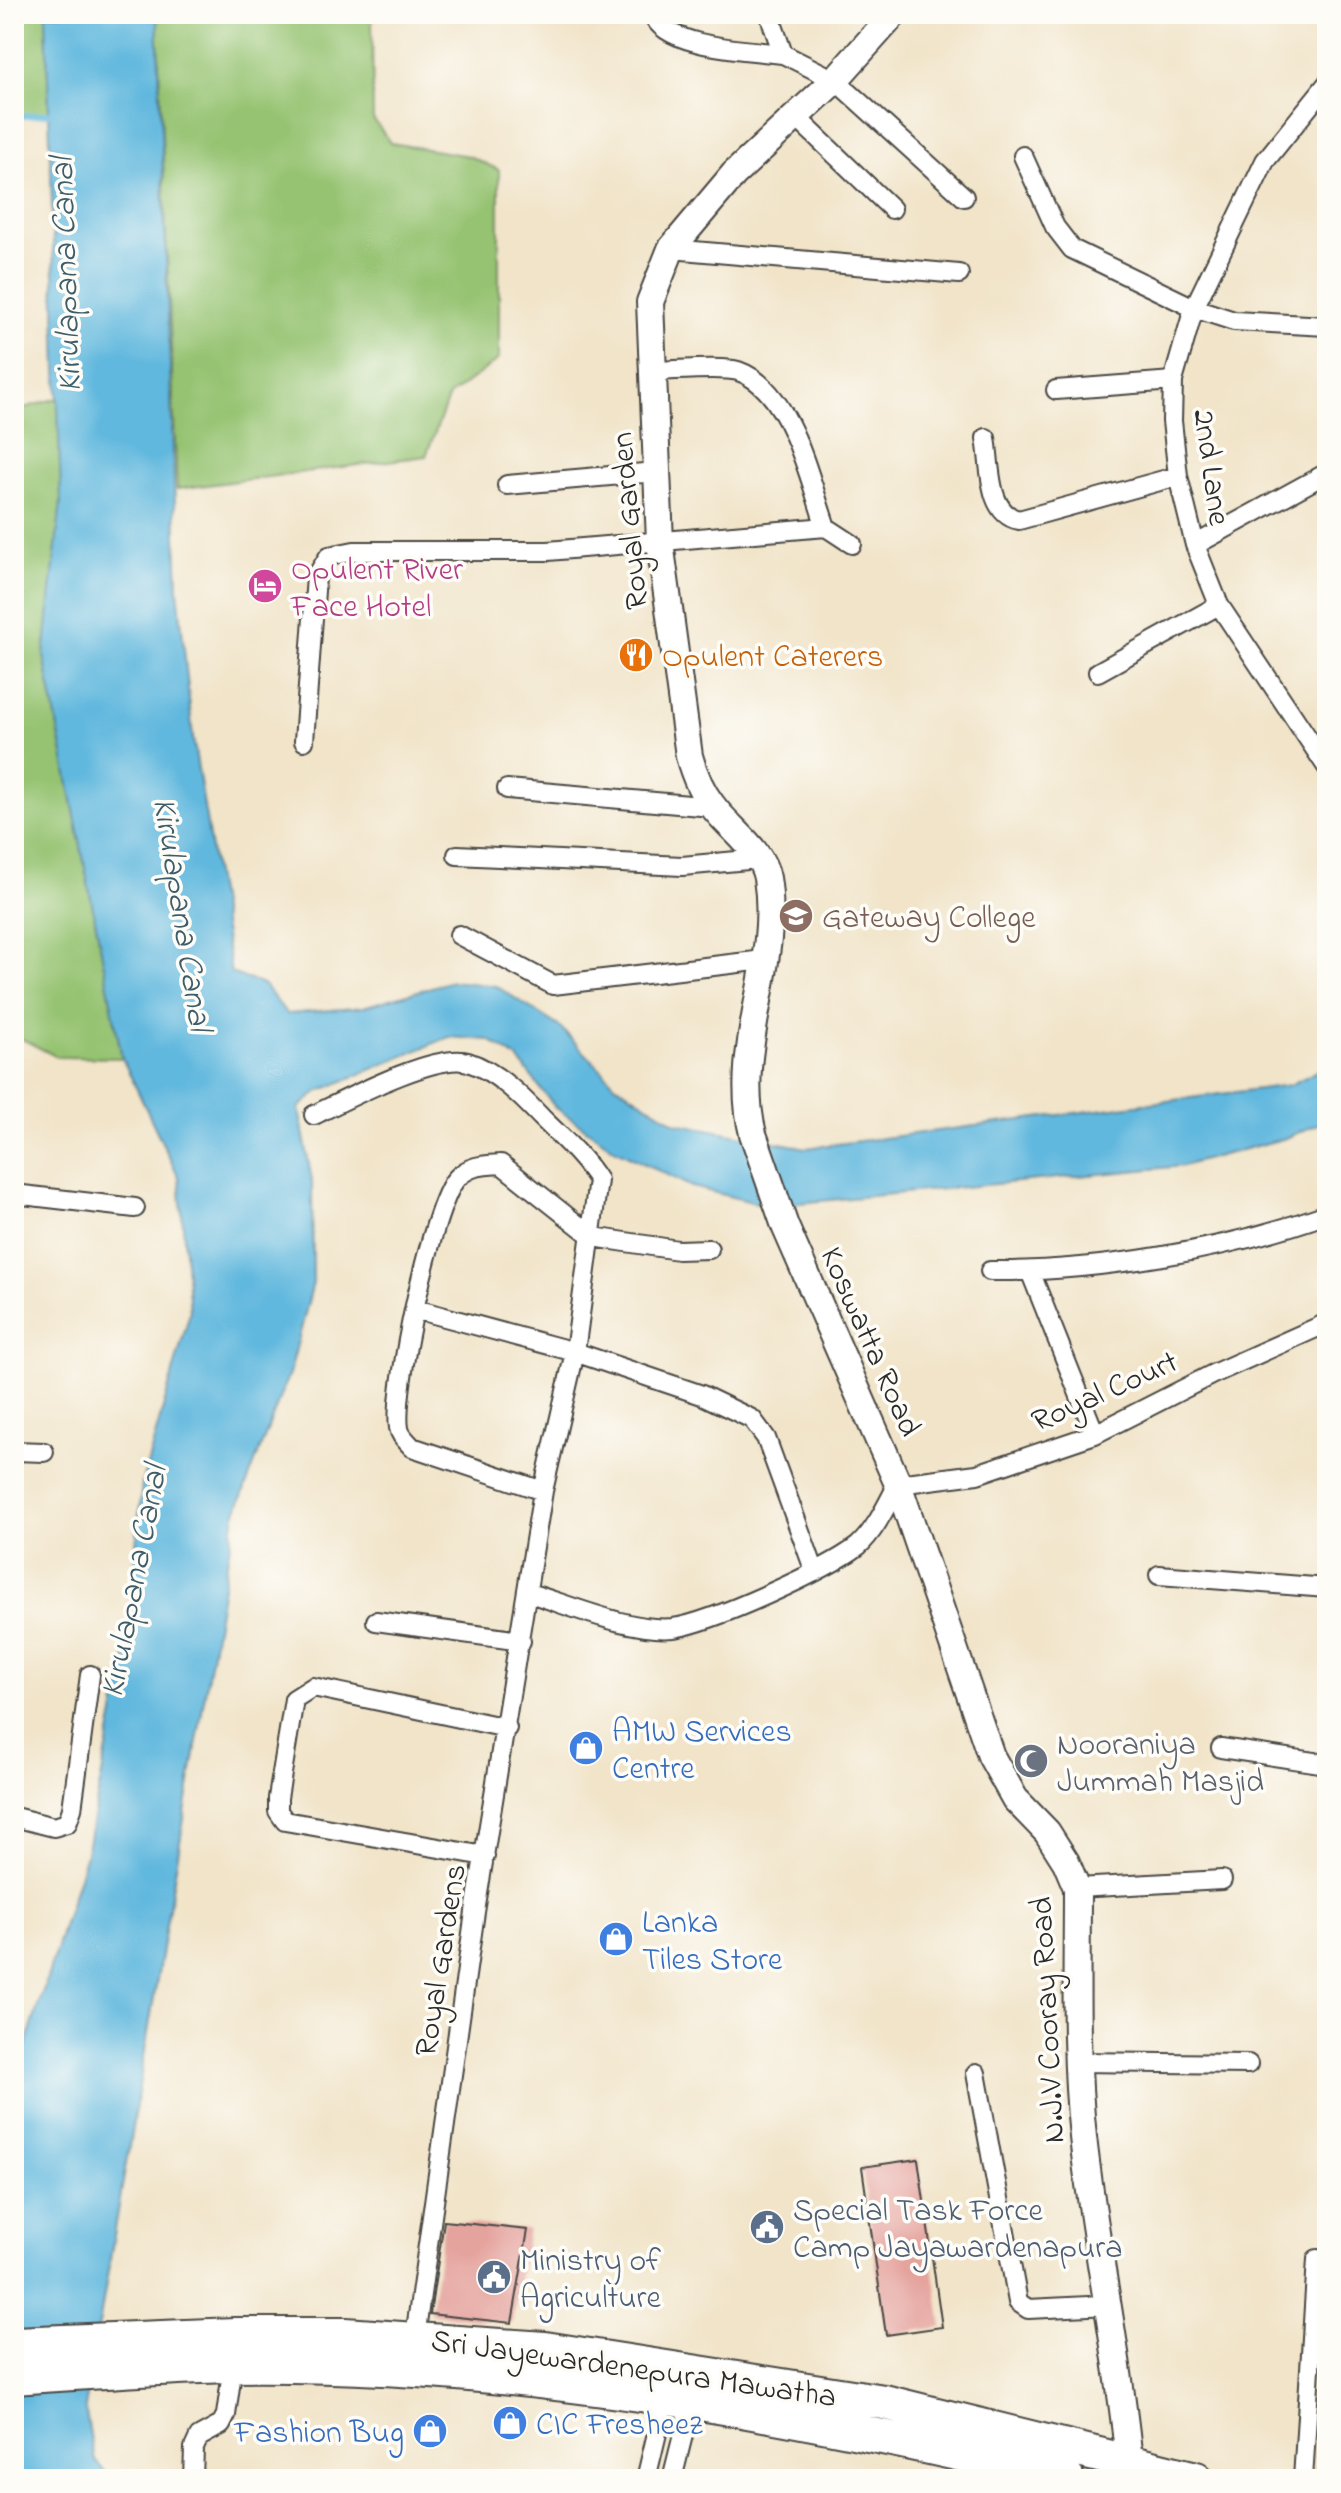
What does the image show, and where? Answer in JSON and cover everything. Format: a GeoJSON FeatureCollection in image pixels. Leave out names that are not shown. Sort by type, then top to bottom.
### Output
{"type":"FeatureCollection","features":[{"type":"Feature","properties":{"kind":"highway","name":"Sri Jayewardenepura Mawatha"},"geometry":{"type":"LineString","coordinates":[[14,2377],[111,2355],[235,2335],[415,2337],[545,2349],[697,2370],[884,2402],[1196,2479]]}},
{"type":"Feature","properties":{"kind":"highway","name":"Sri Jayewardenepura Mawatha"},"geometry":{"type":"LineString","coordinates":[[14,2344],[233,2365],[403,2371],[678,2402],[883,2436],[1067,2479]]}},
{"type":"Feature","properties":{"kind":"street"},"geometry":{"type":"LineString","coordinates":[[653,14],[656,23],[672,34],[708,45],[783,54],[835,80],[964,197]]}},
{"type":"Feature","properties":{"kind":"street"},"geometry":{"type":"LineString","coordinates":[[769,14],[783,54]]}},
{"type":"Feature","properties":{"kind":"street","name":"Royal Garden"},"geometry":{"type":"LineString","coordinates":[[785,1226],[749,1119],[749,1048],[764,960],[769,902],[766,874],[759,859],[712,807],[697,783],[689,756],[660,542],[650,302],[671,249],[734,174],[835,80],[894,14]]}},
{"type":"Feature","properties":{"kind":"street","name":"2nd Lane"},"geometry":{"type":"LineString","coordinates":[[1327,84],[1265,161],[1194,308],[1173,381],[1178,476],[1195,545],[1219,605],[1327,767]]}},
{"type":"Feature","properties":{"kind":"street"},"geometry":{"type":"LineString","coordinates":[[795,116],[892,209]]}},
{"type":"Feature","properties":{"kind":"street"},"geometry":{"type":"LineString","coordinates":[[1023,156],[1055,227],[1072,249],[1194,308],[1234,321],[1327,326]]}},
{"type":"Feature","properties":{"kind":"street"},"geometry":{"type":"LineString","coordinates":[[671,249],[959,274]]}},
{"type":"Feature","properties":{"kind":"street"},"geometry":{"type":"LineString","coordinates":[[651,371],[737,371],[771,393],[786,418],[826,527],[852,544]]}},
{"type":"Feature","properties":{"kind":"street"},"geometry":{"type":"LineString","coordinates":[[1056,390],[1173,381]]}},
{"type":"Feature","properties":{"kind":"street"},"geometry":{"type":"LineString","coordinates":[[986,438],[998,509],[1007,518],[1019,520],[1178,476]]}},
{"type":"Feature","properties":{"kind":"street"},"geometry":{"type":"LineString","coordinates":[[507,485],[656,472]]}},
{"type":"Feature","properties":{"kind":"street"},"geometry":{"type":"LineString","coordinates":[[1195,545],[1327,473]]}},
{"type":"Feature","properties":{"kind":"street"},"geometry":{"type":"LineString","coordinates":[[304,741],[316,577],[329,556],[354,551],[548,551],[826,527]]}},
{"type":"Feature","properties":{"kind":"street"},"geometry":{"type":"LineString","coordinates":[[1098,672],[1219,605]]}},
{"type":"Feature","properties":{"kind":"street"},"geometry":{"type":"LineString","coordinates":[[507,789],[712,807]]}},
{"type":"Feature","properties":{"kind":"street"},"geometry":{"type":"LineString","coordinates":[[457,855],[682,866],[759,859]]}},
{"type":"Feature","properties":{"kind":"street"},"geometry":{"type":"LineString","coordinates":[[459,935],[553,985],[764,960]]}},
{"type":"Feature","properties":{"kind":"street","name":"Royal Gardens"},"geometry":{"type":"LineString","coordinates":[[314,1115],[377,1085],[437,1064],[466,1061],[500,1080],[590,1166],[598,1180],[593,1237],[575,1352],[543,1491],[485,1856],[415,2337]]}},
{"type":"Feature","properties":{"kind":"street"},"geometry":{"type":"LineString","coordinates":[[543,1491],[412,1447],[399,1432],[400,1399],[415,1309],[442,1210],[456,1180],[474,1166],[501,1164],[593,1237],[678,1250],[709,1249]]}},
{"type":"Feature","properties":{"kind":"street"},"geometry":{"type":"LineString","coordinates":[[14,1194],[135,1208]]}},
{"type":"Feature","properties":{"kind":"street"},"geometry":{"type":"LineString","coordinates":[[990,1271],[1030,1271],[1214,1248],[1327,1214]]}},
{"type":"Feature","properties":{"kind":"street","name":"Koswatta Road"},"geometry":{"type":"LineString","coordinates":[[785,1226],[898,1484],[941,1607]]}},
{"type":"Feature","properties":{"kind":"street"},"geometry":{"type":"LineString","coordinates":[[1030,1271],[1095,1434]]}},
{"type":"Feature","properties":{"kind":"street"},"geometry":{"type":"LineString","coordinates":[[415,1309],[575,1352],[702,1395],[752,1419],[766,1438],[815,1572]]}},
{"type":"Feature","properties":{"kind":"street","name":"Royal Court"},"geometry":{"type":"LineString","coordinates":[[898,1484],[977,1474],[1095,1434],[1213,1374],[1327,1323]]}},
{"type":"Feature","properties":{"kind":"street"},"geometry":{"type":"LineString","coordinates":[[14,1451],[44,1452]]}},
{"type":"Feature","properties":{"kind":"street"},"geometry":{"type":"LineString","coordinates":[[529,1593],[624,1622],[671,1628],[704,1620],[815,1572],[859,1545],[880,1518],[898,1484]]}},
{"type":"Feature","properties":{"kind":"street"},"geometry":{"type":"LineString","coordinates":[[1159,1575],[1327,1588]]}},
{"type":"Feature","properties":{"kind":"street","name":"N.J.V Cooray Road"},"geometry":{"type":"LineString","coordinates":[[941,1607],[991,1756],[1015,1799],[1047,1832],[1066,1862],[1077,1888],[1077,2062],[1083,2138],[1122,2379],[1129,2462]]}},
{"type":"Feature","properties":{"kind":"street"},"geometry":{"type":"LineString","coordinates":[[376,1621],[521,1641]]}},
{"type":"Feature","properties":{"kind":"street"},"geometry":{"type":"LineString","coordinates":[[14,1817],[54,1827],[67,1823],[72,1809],[90,1675]]}},
{"type":"Feature","properties":{"kind":"street"},"geometry":{"type":"LineString","coordinates":[[485,1856],[285,1821],[278,1811],[278,1798],[294,1699],[313,1687],[507,1728]]}},
{"type":"Feature","properties":{"kind":"street"},"geometry":{"type":"LineString","coordinates":[[1221,1748],[1327,1764]]}},
{"type":"Feature","properties":{"kind":"street"},"geometry":{"type":"LineString","coordinates":[[1077,1888],[1222,1880]]}},
{"type":"Feature","properties":{"kind":"street"},"geometry":{"type":"LineString","coordinates":[[1077,2062],[1248,2064]]}},
{"type":"Feature","properties":{"kind":"street"},"geometry":{"type":"LineString","coordinates":[[976,2073],[1018,2302],[1028,2309],[1109,2305]]}},
{"type":"Feature","properties":{"kind":"street"},"geometry":{"type":"LineString","coordinates":[[1303,2479],[1317,2259]]}},
{"type":"Feature","properties":{"kind":"street"},"geometry":{"type":"LineString","coordinates":[[193,2479],[194,2448],[199,2437],[221,2425],[226,2415],[233,2365]]}},
{"type":"Feature","properties":{"kind":"street"},"geometry":{"type":"LineString","coordinates":[[646,2479],[678,2402]]}},
{"type":"Feature","properties":{"kind":"street"},"geometry":{"type":"LineString","coordinates":[[672,2479],[678,2402]]}},
{"type":"Feature","properties":{"kind":"green space"},"geometry":{"type":"Polygon","coordinates":[[[14,14],[46,14],[49,114],[14,117],[14,14]]]}},
{"type":"Feature","properties":{"kind":"green space"},"geometry":{"type":"Polygon","coordinates":[[[157,14],[372,14],[373,119],[391,143],[469,156],[499,170],[499,359],[449,396],[426,456],[177,489],[157,14]]]}},
{"type":"Feature","properties":{"kind":"green space"},"geometry":{"type":"Polygon","coordinates":[[[58,398],[61,501],[44,656],[122,1058],[57,1057],[14,1035],[14,411],[58,398]]]}},
{"type":"Feature","properties":{"kind":"water","name":"Kirulapana Canal"},"geometry":{"type":"Polygon","coordinates":[[[46,14],[157,14],[178,589],[193,738],[231,973],[264,985],[287,1014],[363,1007],[452,981],[496,986],[560,1027],[615,1084],[676,1123],[806,1148],[1290,1085],[1327,1066],[1327,1120],[1286,1138],[1182,1166],[768,1206],[692,1187],[616,1150],[555,1107],[518,1059],[489,1040],[449,1037],[319,1091],[299,1108],[312,1181],[313,1283],[291,1368],[235,1515],[85,2408],[95,2461],[112,2479],[14,2479],[14,2083],[86,1854],[125,1659],[142,1483],[190,1312],[179,1178],[122,1058],[44,656],[61,501],[46,14]]]}},
{"type":"Feature","properties":{"kind":"building"},"geometry":{"type":"Polygon","coordinates":[[[918,2159],[942,2327],[886,2335],[862,2167],[918,2159]]]}},
{"type":"Feature","properties":{"kind":"building","name":"Ministry of Agriculture"},"geometry":{"type":"Polygon","coordinates":[[[444,2221],[528,2230],[512,2323],[430,2314],[444,2221]]]}},
{"type":"Feature","properties":{"kind":"waterway"},"geometry":{"type":"LineString","coordinates":[[14,117],[54,113]]}},
{"type":"Feature","properties":{"kind":"place","name":"Opulent River Face Hotel"},"geometry":{"type":"Point","coordinates":[265,586]}},
{"type":"Feature","properties":{"kind":"place","name":"Opulent Caterers"},"geometry":{"type":"Point","coordinates":[636,655]}},
{"type":"Feature","properties":{"kind":"place","name":"Gateway College"},"geometry":{"type":"Point","coordinates":[796,916]}},
{"type":"Feature","properties":{"kind":"place","name":"AMW Services Centre"},"geometry":{"type":"Point","coordinates":[586,1748]}},
{"type":"Feature","properties":{"kind":"place","name":"Nooraniya Jummah Masjid"},"geometry":{"type":"Point","coordinates":[1031,1761]}},
{"type":"Feature","properties":{"kind":"place","name":"Lanka Tiles Store"},"geometry":{"type":"Point","coordinates":[616,1939]}},
{"type":"Feature","properties":{"kind":"place","name":"Special Task Force Camp Jayawardenapura"},"geometry":{"type":"Point","coordinates":[767,2227]}},
{"type":"Feature","properties":{"kind":"place","name":"Ministry of Agriculture"},"geometry":{"type":"Point","coordinates":[494,2277]}},
{"type":"Feature","properties":{"kind":"place","name":"CIC Fresheez"},"geometry":{"type":"Point","coordinates":[510,2423]}},
{"type":"Feature","properties":{"kind":"place","name":"Fashion Bug"},"geometry":{"type":"Point","coordinates":[430,2431]}}]}
